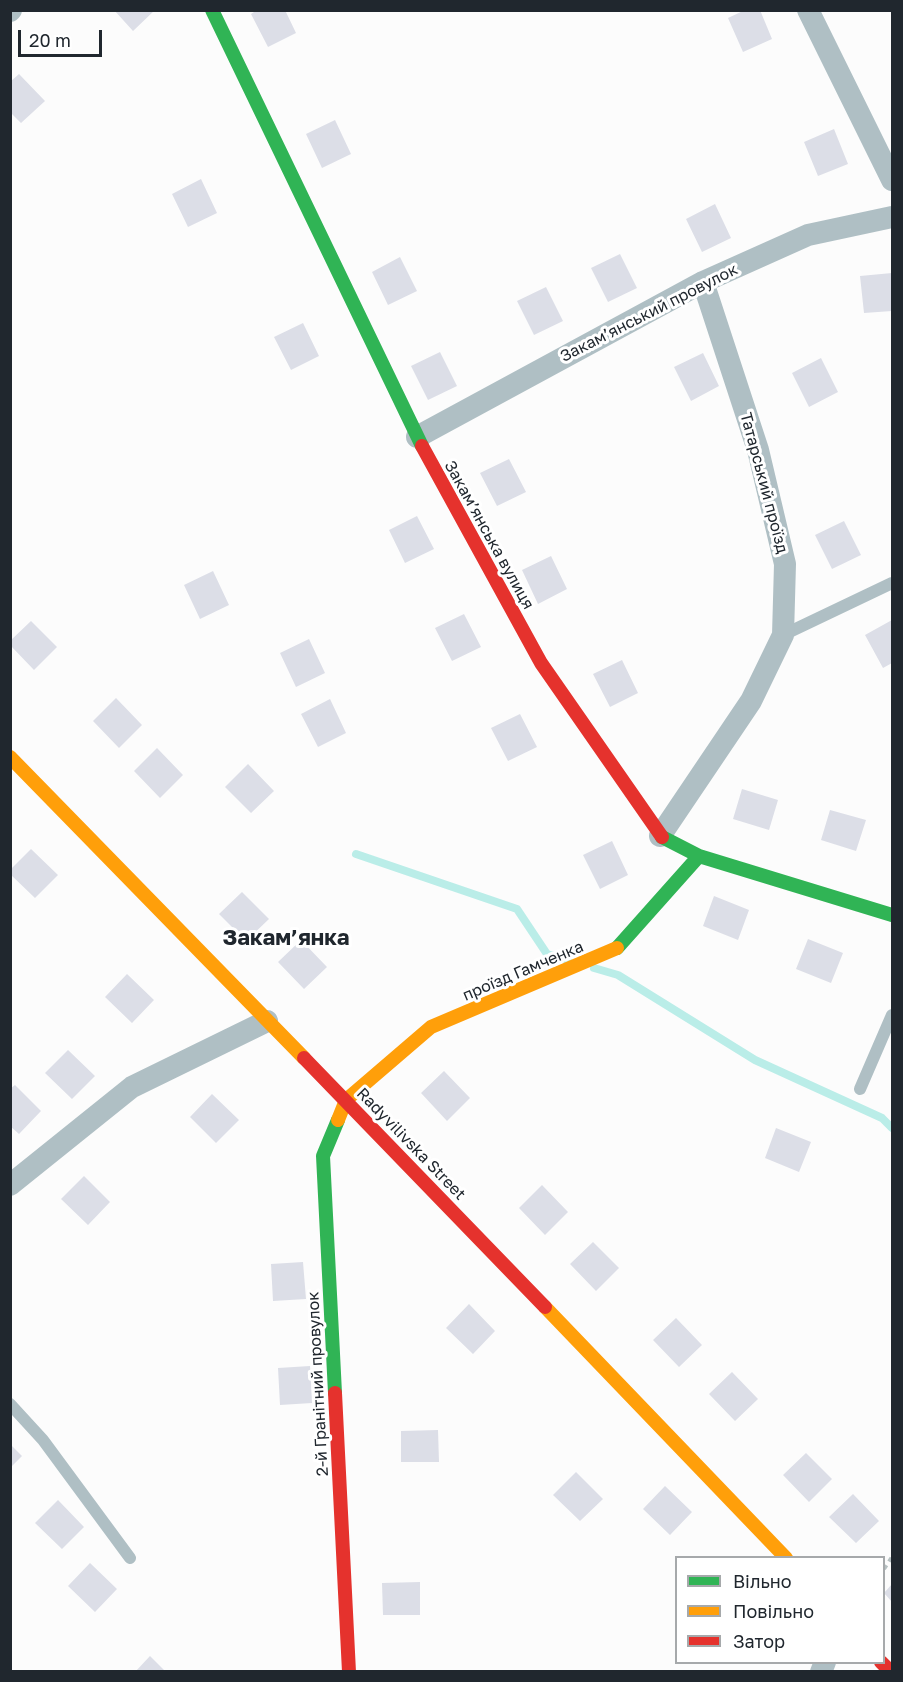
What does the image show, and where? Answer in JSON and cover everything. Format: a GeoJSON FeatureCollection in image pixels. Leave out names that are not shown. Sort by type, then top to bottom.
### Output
{"type":"FeatureCollection","features":[{"type":"Feature","properties":{"kind":"street","name":"Закамʼянська вулиця"},"geometry":{"type":"LineString","coordinates":[[212,10],[417,436],[541,663],[660,836],[699,856],[892,915]]}},
{"type":"Feature","properties":{"kind":"street"},"geometry":{"type":"LineString","coordinates":[[808,10],[892,180]]}},
{"type":"Feature","properties":{"kind":"street","name":"Закамʼянський провулок"},"geometry":{"type":"LineString","coordinates":[[417,436],[703,282],[808,235],[892,217]]}},
{"type":"Feature","properties":{"kind":"street","name":"Татарський проїзд"},"geometry":{"type":"LineString","coordinates":[[660,836],[751,700],[783,636],[785,564],[758,450],[703,282]]}},
{"type":"Feature","properties":{"kind":"street","name":"Radyvilivska Street"},"geometry":{"type":"LineString","coordinates":[[10,757],[346,1100],[785,1556]]}},
{"type":"Feature","properties":{"kind":"street","name":"проїзд Гамченка"},"geometry":{"type":"LineString","coordinates":[[346,1100],[431,1027],[615,950],[699,856]]}},
{"type":"Feature","properties":{"kind":"street"},"geometry":{"type":"LineString","coordinates":[[10,1185],[132,1087],[267,1021]]}},
{"type":"Feature","properties":{"kind":"street","name":"2-й Гранітний провулок"},"geometry":{"type":"LineString","coordinates":[[346,1100],[323,1156],[349,1671]]}},
{"type":"Feature","properties":{"kind":"lane"},"geometry":{"type":"LineString","coordinates":[[783,636],[892,584]]}},
{"type":"Feature","properties":{"kind":"lane"},"geometry":{"type":"LineString","coordinates":[[860,1089],[892,1015]]}},
{"type":"Feature","properties":{"kind":"lane"},"geometry":{"type":"LineString","coordinates":[[10,1404],[43,1440],[130,1558]]}},
{"type":"Feature","properties":{"kind":"building"},"geometry":{"type":"Polygon","coordinates":[[[114,10],[155,10],[133,31],[114,10]]]}},
{"type":"Feature","properties":{"kind":"building"},"geometry":{"type":"Polygon","coordinates":[[[257,10],[285,10],[296,33],[268,47],[251,14],[257,10]]]}},
{"type":"Feature","properties":{"kind":"building"},"geometry":{"type":"Polygon","coordinates":[[[745,10],[760,10],[772,39],[743,52],[728,18],[745,10]]]}},
{"type":"Feature","properties":{"kind":"building"},"geometry":{"type":"Polygon","coordinates":[[[19,74],[45,101],[21,123],[10,112],[10,82],[19,74]]]}},
{"type":"Feature","properties":{"kind":"building"},"geometry":{"type":"Polygon","coordinates":[[[335,120],[351,154],[322,168],[306,134],[335,120]]]}},
{"type":"Feature","properties":{"kind":"building"},"geometry":{"type":"Polygon","coordinates":[[[834,129],[848,164],[818,176],[804,142],[834,129]]]}},
{"type":"Feature","properties":{"kind":"building"},"geometry":{"type":"Polygon","coordinates":[[[201,179],[217,213],[188,227],[172,194],[201,179]]]}},
{"type":"Feature","properties":{"kind":"building"},"geometry":{"type":"Polygon","coordinates":[[[715,204],[731,238],[702,252],[686,219],[715,204]]]}},
{"type":"Feature","properties":{"kind":"building"},"geometry":{"type":"Polygon","coordinates":[[[620,254],[637,288],[608,302],[591,268],[620,254]]]}},
{"type":"Feature","properties":{"kind":"building"},"geometry":{"type":"Polygon","coordinates":[[[400,257],[417,291],[388,305],[372,272],[400,257]]]}},
{"type":"Feature","properties":{"kind":"building"},"geometry":{"type":"Polygon","coordinates":[[[892,273],[892,311],[864,313],[860,276],[892,273]]]}},
{"type":"Feature","properties":{"kind":"building"},"geometry":{"type":"Polygon","coordinates":[[[546,287],[563,321],[534,335],[517,301],[546,287]]]}},
{"type":"Feature","properties":{"kind":"building"},"geometry":{"type":"Polygon","coordinates":[[[303,323],[319,356],[291,370],[274,337],[303,323]]]}},
{"type":"Feature","properties":{"kind":"building"},"geometry":{"type":"Polygon","coordinates":[[[440,352],[457,386],[428,400],[411,366],[440,352]]]}},
{"type":"Feature","properties":{"kind":"building"},"geometry":{"type":"Polygon","coordinates":[[[703,353],[719,386],[691,401],[674,367],[703,353]]]}},
{"type":"Feature","properties":{"kind":"building"},"geometry":{"type":"Polygon","coordinates":[[[821,358],[838,392],[809,407],[792,373],[821,358]]]}},
{"type":"Feature","properties":{"kind":"building"},"geometry":{"type":"Polygon","coordinates":[[[509,459],[526,492],[497,506],[480,473],[509,459]]]}},
{"type":"Feature","properties":{"kind":"building"},"geometry":{"type":"Polygon","coordinates":[[[417,516],[434,549],[405,563],[389,530],[417,516]]]}},
{"type":"Feature","properties":{"kind":"building"},"geometry":{"type":"Polygon","coordinates":[[[844,521],[861,555],[832,569],[815,535],[844,521]]]}},
{"type":"Feature","properties":{"kind":"building"},"geometry":{"type":"Polygon","coordinates":[[[551,556],[567,589],[538,604],[522,570],[551,556]]]}},
{"type":"Feature","properties":{"kind":"building"},"geometry":{"type":"Polygon","coordinates":[[[213,571],[229,605],[200,619],[184,585],[213,571]]]}},
{"type":"Feature","properties":{"kind":"building"},"geometry":{"type":"Polygon","coordinates":[[[464,614],[481,647],[452,661],[435,628],[464,614]]]}},
{"type":"Feature","properties":{"kind":"building"},"geometry":{"type":"Polygon","coordinates":[[[892,620],[892,663],[883,668],[865,635],[892,620]]]}},
{"type":"Feature","properties":{"kind":"building"},"geometry":{"type":"Polygon","coordinates":[[[31,621],[57,647],[34,670],[10,645],[10,641],[31,621]]]}},
{"type":"Feature","properties":{"kind":"building"},"geometry":{"type":"Polygon","coordinates":[[[309,639],[325,673],[296,687],[280,653],[309,639]]]}},
{"type":"Feature","properties":{"kind":"building"},"geometry":{"type":"Polygon","coordinates":[[[622,660],[638,693],[610,707],[593,674],[622,660]]]}},
{"type":"Feature","properties":{"kind":"building"},"geometry":{"type":"Polygon","coordinates":[[[116,698],[142,725],[119,748],[93,721],[116,698]]]}},
{"type":"Feature","properties":{"kind":"building"},"geometry":{"type":"Polygon","coordinates":[[[330,699],[346,733],[318,747],[301,714],[330,699]]]}},
{"type":"Feature","properties":{"kind":"building"},"geometry":{"type":"Polygon","coordinates":[[[520,714],[537,747],[508,761],[491,728],[520,714]]]}},
{"type":"Feature","properties":{"kind":"building"},"geometry":{"type":"Polygon","coordinates":[[[157,748],[183,775],[160,798],[134,771],[157,748]]]}},
{"type":"Feature","properties":{"kind":"building"},"geometry":{"type":"Polygon","coordinates":[[[248,764],[274,791],[251,813],[225,787],[248,764]]]}},
{"type":"Feature","properties":{"kind":"building"},"geometry":{"type":"Polygon","coordinates":[[[742,789],[778,800],[769,830],[733,819],[742,789]]]}},
{"type":"Feature","properties":{"kind":"building"},"geometry":{"type":"Polygon","coordinates":[[[830,810],[866,820],[856,851],[821,840],[830,810]]]}},
{"type":"Feature","properties":{"kind":"building"},"geometry":{"type":"Polygon","coordinates":[[[612,841],[628,875],[600,889],[583,855],[612,841]]]}},
{"type":"Feature","properties":{"kind":"building"},"geometry":{"type":"Polygon","coordinates":[[[31,849],[58,875],[35,898],[10,874],[10,870],[31,849]]]}},
{"type":"Feature","properties":{"kind":"building"},"geometry":{"type":"Polygon","coordinates":[[[242,892],[269,919],[246,941],[219,914],[242,892]]]}},
{"type":"Feature","properties":{"kind":"building"},"geometry":{"type":"Polygon","coordinates":[[[714,896],[749,910],[738,940],[703,926],[714,896]]]}},
{"type":"Feature","properties":{"kind":"building"},"geometry":{"type":"Polygon","coordinates":[[[808,939],[843,953],[831,983],[796,969],[808,939]]]}},
{"type":"Feature","properties":{"kind":"building"},"geometry":{"type":"Polygon","coordinates":[[[301,940],[327,967],[304,989],[278,962],[301,940]]]}},
{"type":"Feature","properties":{"kind":"building"},"geometry":{"type":"Polygon","coordinates":[[[127,974],[154,1000],[132,1023],[105,997],[127,974]]]}},
{"type":"Feature","properties":{"kind":"building"},"geometry":{"type":"Polygon","coordinates":[[[68,1050],[95,1076],[72,1099],[45,1073],[68,1050]]]}},
{"type":"Feature","properties":{"kind":"building"},"geometry":{"type":"Polygon","coordinates":[[[444,1071],[470,1098],[447,1121],[421,1093],[444,1071]]]}},
{"type":"Feature","properties":{"kind":"building"},"geometry":{"type":"Polygon","coordinates":[[[15,1085],[41,1111],[19,1134],[10,1126],[10,1089],[15,1085]]]}},
{"type":"Feature","properties":{"kind":"building"},"geometry":{"type":"Polygon","coordinates":[[[212,1094],[239,1120],[216,1143],[190,1117],[212,1094]]]}},
{"type":"Feature","properties":{"kind":"building"},"geometry":{"type":"Polygon","coordinates":[[[776,1128],[811,1142],[799,1172],[765,1158],[776,1128]]]}},
{"type":"Feature","properties":{"kind":"building"},"geometry":{"type":"Polygon","coordinates":[[[84,1176],[110,1202],[88,1225],[61,1199],[84,1176]]]}},
{"type":"Feature","properties":{"kind":"building"},"geometry":{"type":"Polygon","coordinates":[[[542,1185],[568,1212],[545,1235],[519,1208],[542,1185]]]}},
{"type":"Feature","properties":{"kind":"building"},"geometry":{"type":"Polygon","coordinates":[[[593,1242],[619,1268],[596,1291],[570,1264],[593,1242]]]}},
{"type":"Feature","properties":{"kind":"building"},"geometry":{"type":"Polygon","coordinates":[[[303,1262],[306,1299],[273,1301],[271,1264],[303,1262]]]}},
{"type":"Feature","properties":{"kind":"building"},"geometry":{"type":"Polygon","coordinates":[[[469,1304],[495,1331],[473,1354],[446,1328],[469,1304]]]}},
{"type":"Feature","properties":{"kind":"building"},"geometry":{"type":"Polygon","coordinates":[[[676,1318],[702,1345],[679,1367],[653,1340],[676,1318]]]}},
{"type":"Feature","properties":{"kind":"building"},"geometry":{"type":"Polygon","coordinates":[[[310,1366],[312,1403],[280,1405],[278,1368],[310,1366]]]}},
{"type":"Feature","properties":{"kind":"building"},"geometry":{"type":"Polygon","coordinates":[[[732,1372],[758,1399],[735,1421],[709,1394],[732,1372]]]}},
{"type":"Feature","properties":{"kind":"building"},"geometry":{"type":"Polygon","coordinates":[[[438,1430],[439,1462],[401,1462],[401,1431],[438,1430]]]}},
{"type":"Feature","properties":{"kind":"building"},"geometry":{"type":"Polygon","coordinates":[[[10,1444],[22,1456],[10,1468],[10,1444]]]}},
{"type":"Feature","properties":{"kind":"building"},"geometry":{"type":"Polygon","coordinates":[[[806,1453],[832,1479],[809,1502],[783,1475],[806,1453]]]}},
{"type":"Feature","properties":{"kind":"building"},"geometry":{"type":"Polygon","coordinates":[[[576,1472],[603,1499],[580,1521],[553,1495],[576,1472]]]}},
{"type":"Feature","properties":{"kind":"building"},"geometry":{"type":"Polygon","coordinates":[[[665,1486],[692,1512],[670,1535],[643,1509],[665,1486]]]}},
{"type":"Feature","properties":{"kind":"building"},"geometry":{"type":"Polygon","coordinates":[[[853,1494],[879,1521],[856,1543],[829,1517],[853,1494]]]}},
{"type":"Feature","properties":{"kind":"building"},"geometry":{"type":"Polygon","coordinates":[[[58,1500],[84,1527],[62,1549],[35,1523],[58,1500]]]}},
{"type":"Feature","properties":{"kind":"building"},"geometry":{"type":"Polygon","coordinates":[[[90,1563],[117,1589],[95,1612],[68,1586],[90,1563]]]}},
{"type":"Feature","properties":{"kind":"building"},"geometry":{"type":"Polygon","coordinates":[[[420,1582],[420,1615],[383,1615],[382,1583],[420,1582]]]}},
{"type":"Feature","properties":{"kind":"building"},"geometry":{"type":"Polygon","coordinates":[[[892,1584],[892,1602],[885,1594],[892,1584]]]}},
{"type":"Feature","properties":{"kind":"building"},"geometry":{"type":"Polygon","coordinates":[[[150,1656],[166,1672],[135,1672],[150,1656]]]}},
{"type":"Feature","properties":{"kind":"waterway"},"geometry":{"type":"LineString","coordinates":[[356,854],[517,909],[547,954],[568,960]]}},
{"type":"Feature","properties":{"kind":"waterway"},"geometry":{"type":"LineString","coordinates":[[594,968],[618,975],[755,1060],[882,1118],[892,1128]]}},
{"type":"Feature","properties":{"kind":"traffic: fast"},"geometry":{"type":"LineString","coordinates":[[212,10],[422,446]]}},
{"type":"Feature","properties":{"kind":"traffic: fast"},"geometry":{"type":"LineString","coordinates":[[662,837],[699,856],[892,915]]}},
{"type":"Feature","properties":{"kind":"traffic: fast"},"geometry":{"type":"LineString","coordinates":[[617,948],[699,856]]}},
{"type":"Feature","properties":{"kind":"traffic: fast"},"geometry":{"type":"LineString","coordinates":[[335,1393],[323,1156],[338,1120]]}},
{"type":"Feature","properties":{"kind":"traffic: slow"},"geometry":{"type":"LineString","coordinates":[[10,757],[304,1058]]}},
{"type":"Feature","properties":{"kind":"traffic: slow"},"geometry":{"type":"LineString","coordinates":[[338,1120],[346,1100],[431,1027],[617,948]]}},
{"type":"Feature","properties":{"kind":"traffic: slow"},"geometry":{"type":"LineString","coordinates":[[545,1307],[784,1556]]}},
{"type":"Feature","properties":{"kind":"traffic: jam"},"geometry":{"type":"LineString","coordinates":[[422,446],[541,663],[662,837]]}},
{"type":"Feature","properties":{"kind":"traffic: jam"},"geometry":{"type":"LineString","coordinates":[[304,1058],[545,1307]]}},
{"type":"Feature","properties":{"kind":"traffic: jam"},"geometry":{"type":"LineString","coordinates":[[335,1393],[349,1672]]}},
{"type":"Feature","properties":{"kind":"traffic: jam"},"geometry":{"type":"LineString","coordinates":[[883,1664],[891,1672]]}},
{"type":"Feature","properties":{"kind":"district","name":"Закам’янка"},"geometry":{"type":"Point","coordinates":[286,938]}}]}
